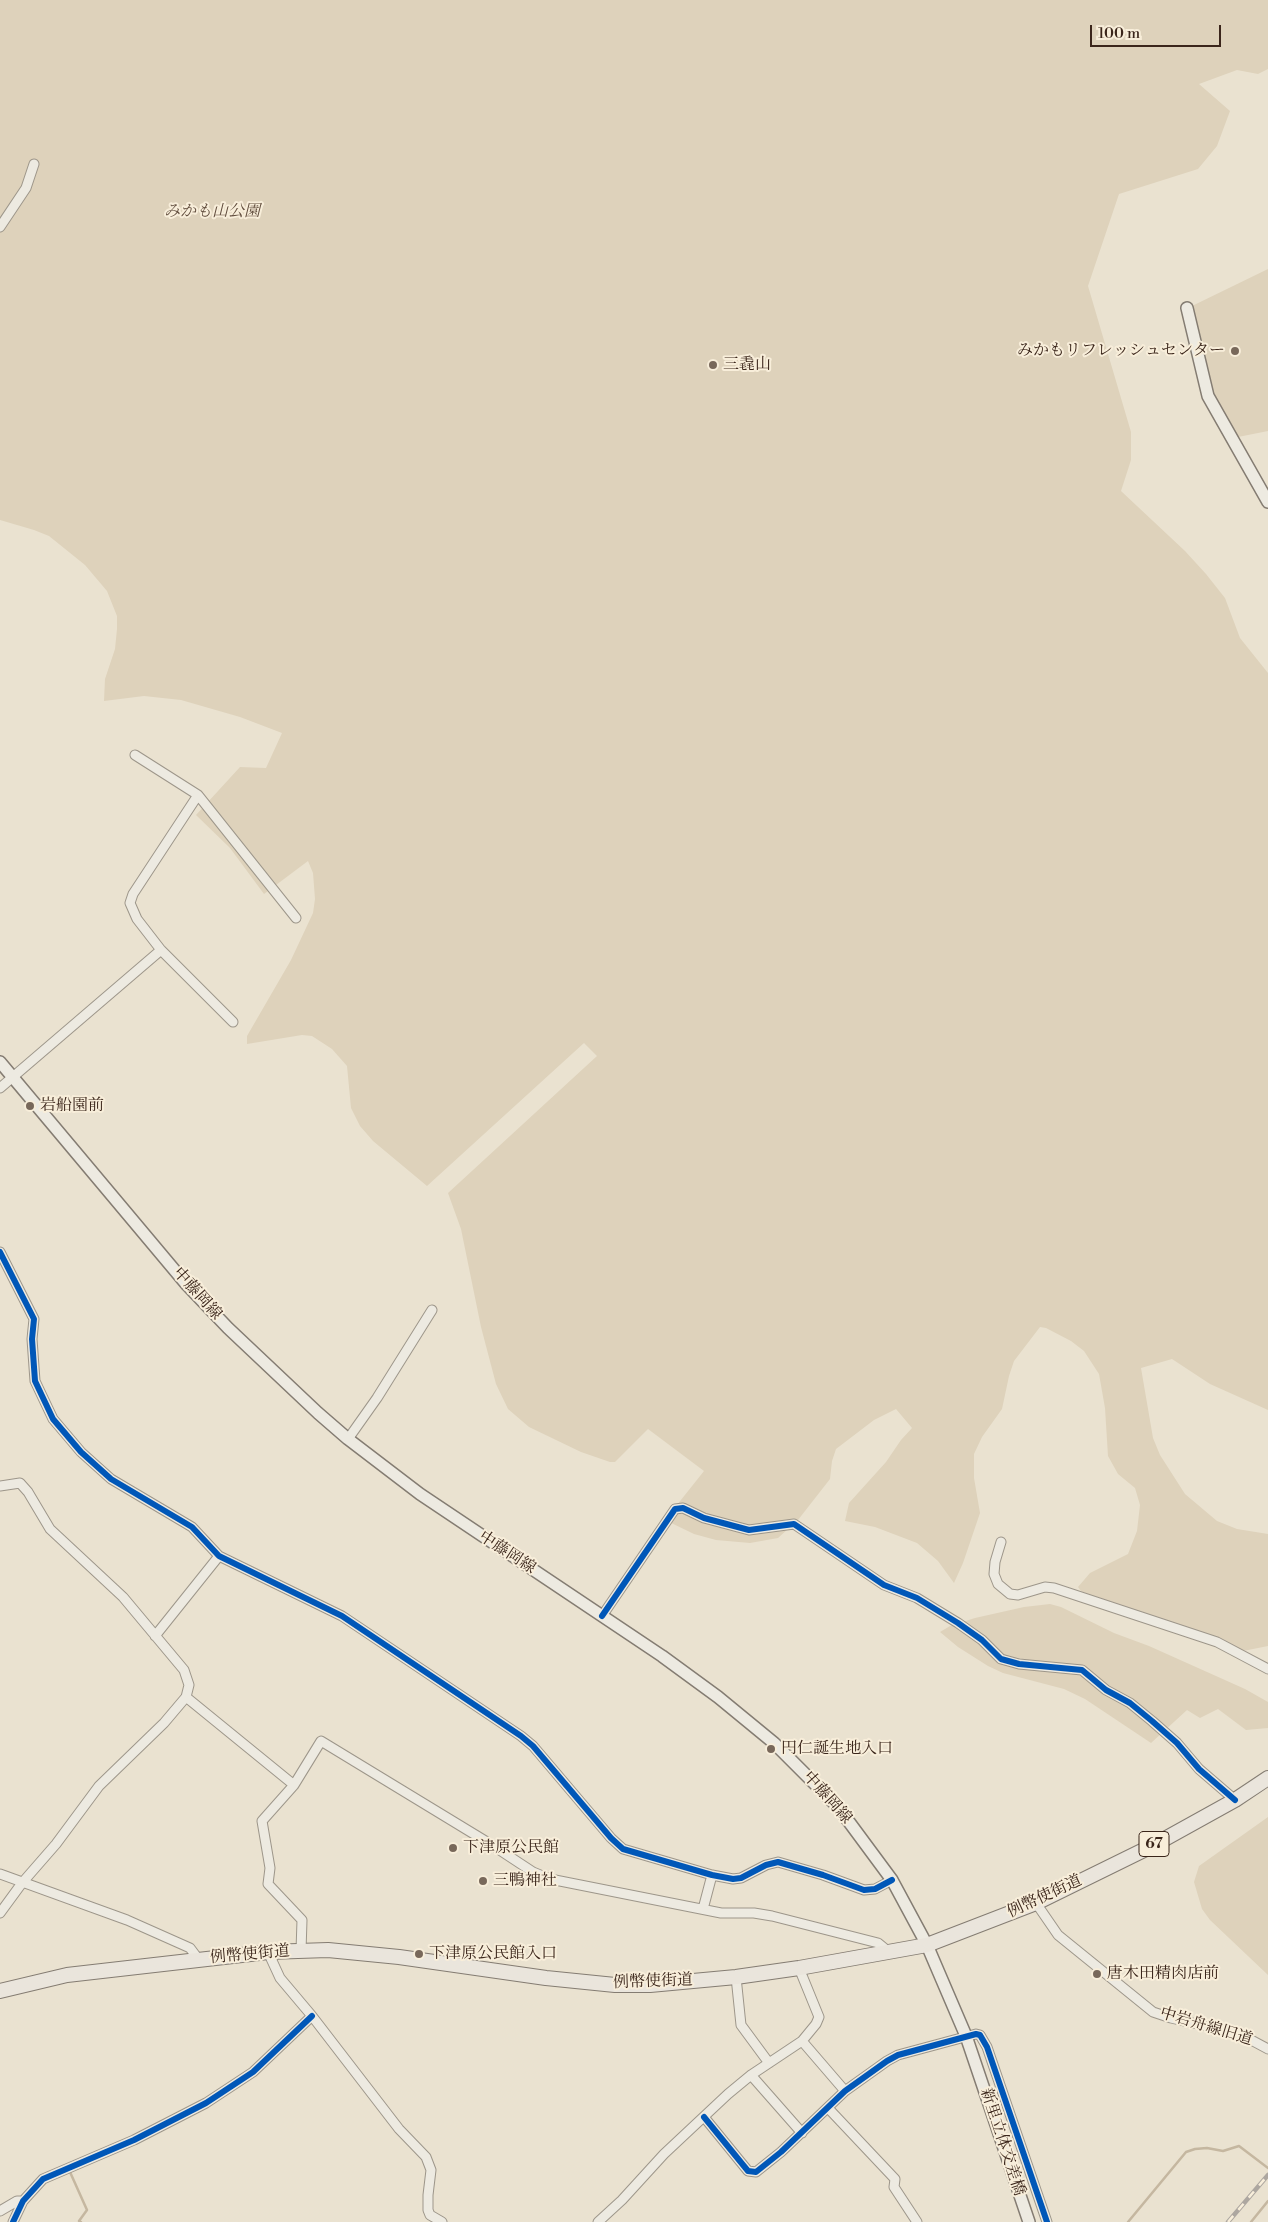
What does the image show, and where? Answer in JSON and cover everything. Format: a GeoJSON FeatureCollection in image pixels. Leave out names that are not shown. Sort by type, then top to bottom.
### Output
{"type":"FeatureCollection","features":[{"type":"Feature","properties":{"kind":"main road"},"geometry":{"type":"LineString","coordinates":[[1187,308],[1208,396],[1268,502]]}},
{"type":"Feature","properties":{"kind":"main road","name":"中藤岡線"},"geometry":{"type":"LineString","coordinates":[[0,1062],[200,1298],[254,1353],[348,1439],[434,1504],[602,1616],[718,1697],[774,1743],[838,1807],[892,1880],[927,1945],[966,2036],[975,2062]]}},
{"type":"Feature","properties":{"kind":"main road","name":"例幣使街道"},"geometry":{"type":"LineString","coordinates":[[0,1991],[67,1975],[268,1952],[301,1951],[352,1951],[546,1978],[615,1985],[650,1985],[736,1977],[799,1968],[927,1945],[1036,1903],[1152,1846],[1235,1800],[1268,1778]]}},
{"type":"Feature","properties":{"kind":"main road","name":"新里立体交差橋"},"geometry":{"type":"LineString","coordinates":[[975,2062],[1029,2222]]}},
{"type":"Feature","properties":{"kind":"street"},"geometry":{"type":"LineString","coordinates":[[0,227],[26,188],[34,164]]}},
{"type":"Feature","properties":{"kind":"street"},"geometry":{"type":"LineString","coordinates":[[135,755],[198,794],[296,918]]}},
{"type":"Feature","properties":{"kind":"street"},"geometry":{"type":"LineString","coordinates":[[198,794],[133,894],[130,903],[137,919],[161,950],[233,1022]]}},
{"type":"Feature","properties":{"kind":"street"},"geometry":{"type":"LineString","coordinates":[[0,1088],[161,950]]}},
{"type":"Feature","properties":{"kind":"street"},"geometry":{"type":"LineString","coordinates":[[0,1252],[34,1319],[32,1339],[35,1381],[54,1418],[81,1452],[111,1479],[192,1528],[219,1556],[342,1616],[521,1736],[533,1746],[611,1838],[623,1849],[712,1875],[741,1878],[766,1865],[778,1862],[823,1875],[864,1890],[874,1890],[892,1880]]}},
{"type":"Feature","properties":{"kind":"street"},"geometry":{"type":"LineString","coordinates":[[348,1439],[377,1398],[432,1310]]}},
{"type":"Feature","properties":{"kind":"street"},"geometry":{"type":"LineString","coordinates":[[0,1486],[20,1483],[28,1492],[50,1529],[124,1597],[154,1636],[184,1670],[190,1685],[186,1697],[156,1731],[113,1770],[99,1786],[56,1844],[22,1883],[0,1913]]}},
{"type":"Feature","properties":{"kind":"street"},"geometry":{"type":"LineString","coordinates":[[602,1616],[674,1510],[678,1508],[683,1508],[704,1518],[750,1530],[794,1524],[884,1585],[917,1598],[958,1624],[982,1640],[1001,1659],[1019,1664],[1082,1670],[1106,1690],[1130,1703],[1152,1721],[1177,1743],[1199,1769],[1235,1800]]}},
{"type":"Feature","properties":{"kind":"street"},"geometry":{"type":"LineString","coordinates":[[1001,1542],[995,1562],[994,1574],[998,1584],[1010,1594],[1018,1595],[1045,1588],[1054,1588],[1217,1642],[1268,1669]]}},
{"type":"Feature","properties":{"kind":"street"},"geometry":{"type":"LineString","coordinates":[[154,1636],[219,1556]]}},
{"type":"Feature","properties":{"kind":"street"},"geometry":{"type":"LineString","coordinates":[[186,1697],[294,1785]]}},
{"type":"Feature","properties":{"kind":"street"},"geometry":{"type":"LineString","coordinates":[[301,1951],[302,1920],[268,1884],[270,1868],[267,1843],[262,1830],[262,1821],[294,1785],[321,1741],[484,1840],[532,1872],[550,1879],[732,1914],[754,1913],[772,1916],[878,1943],[889,1952]]}},
{"type":"Feature","properties":{"kind":"street"},"geometry":{"type":"LineString","coordinates":[[0,1874],[127,1920],[190,1948],[199,1960]]}},
{"type":"Feature","properties":{"kind":"street"},"geometry":{"type":"LineString","coordinates":[[703,1909],[712,1875]]}},
{"type":"Feature","properties":{"kind":"street","name":"中岩舟線旧道"},"geometry":{"type":"LineString","coordinates":[[1036,1903],[1058,1935],[1154,2012],[1171,2018],[1240,2034],[1268,2049]]}},
{"type":"Feature","properties":{"kind":"street"},"geometry":{"type":"LineString","coordinates":[[268,1952],[280,1978],[312,2016],[398,2129],[430,2162],[432,2170],[427,2203],[427,2218],[442,2222]]}},
{"type":"Feature","properties":{"kind":"street"},"geometry":{"type":"LineString","coordinates":[[598,2222],[622,2200],[664,2154],[751,2075],[802,2041],[819,2017],[799,1968]]}},
{"type":"Feature","properties":{"kind":"street"},"geometry":{"type":"LineString","coordinates":[[736,1977],[742,2025],[770,2063]]}},
{"type":"Feature","properties":{"kind":"street"},"geometry":{"type":"LineString","coordinates":[[13,2222],[23,2201],[38,2184],[50,2175],[134,2140],[206,2103],[232,2087],[265,2062],[312,2016]]}},
{"type":"Feature","properties":{"kind":"street"},"geometry":{"type":"LineString","coordinates":[[704,2117],[750,2172],[756,2172],[802,2133],[845,2091],[898,2055],[966,2036],[980,2035],[987,2047],[1047,2222]]}},
{"type":"Feature","properties":{"kind":"street"},"geometry":{"type":"LineString","coordinates":[[802,2041],[845,2091]]}},
{"type":"Feature","properties":{"kind":"street"},"geometry":{"type":"LineString","coordinates":[[751,2075],[802,2133]]}},
{"type":"Feature","properties":{"kind":"street"},"geometry":{"type":"LineString","coordinates":[[828,2108],[895,2179],[894,2187],[917,2222]]}},
{"type":"Feature","properties":{"kind":"street"},"geometry":{"type":"LineString","coordinates":[[0,2211],[17,2201],[23,2201]]}},
{"type":"Feature","properties":{"kind":"green space","name":"みかも山公園"},"geometry":{"type":"Polygon","coordinates":[[[0,0],[1268,0],[1268,69],[1258,74],[1237,70],[1199,84],[1230,111],[1217,146],[1198,169],[1119,194],[1088,286],[1131,432],[1131,460],[1121,491],[1185,551],[1206,574],[1225,598],[1240,638],[1268,673],[1268,1410],[1210,1384],[1172,1359],[1141,1368],[1153,1438],[1160,1455],[1185,1494],[1217,1521],[1237,1529],[1268,1534],[1268,1646],[1238,1652],[1220,1648],[1191,1628],[1096,1599],[1081,1591],[1078,1587],[1090,1573],[1128,1554],[1137,1531],[1140,1505],[1135,1488],[1118,1474],[1108,1456],[1105,1408],[1099,1374],[1084,1351],[1071,1341],[1046,1328],[1040,1327],[1014,1361],[1002,1409],[982,1437],[974,1454],[974,1478],[980,1513],[954,1583],[938,1561],[917,1543],[875,1527],[845,1521],[849,1503],[886,1462],[912,1428],[896,1409],[874,1420],[836,1449],[832,1461],[830,1479],[798,1520],[778,1538],[750,1543],[716,1540],[694,1534],[665,1520],[704,1471],[648,1429],[615,1462],[610,1462],[581,1452],[529,1427],[508,1409],[496,1384],[481,1327],[461,1229],[448,1193],[597,1056],[584,1043],[427,1186],[373,1141],[360,1126],[351,1108],[347,1066],[332,1049],[312,1036],[302,1035],[247,1044],[247,1036],[291,960],[313,913],[315,899],[313,873],[308,861],[264,894],[230,848],[196,815],[240,767],[266,768],[282,733],[240,717],[181,700],[144,696],[104,701],[105,679],[115,649],[117,629],[117,616],[107,591],[85,565],[49,536],[0,520],[0,0]]]}},
{"type":"Feature","properties":{"kind":"green space","name":"みかもリフレッシュセンター"},"geometry":{"type":"Polygon","coordinates":[[[1268,269],[1268,431],[1238,437],[1212,395],[1192,306],[1268,269]]]}},
{"type":"Feature","properties":{"kind":"green space"},"geometry":{"type":"Polygon","coordinates":[[[1050,1604],[1061,1607],[1114,1633],[1149,1646],[1245,1689],[1268,1702],[1268,1728],[1246,1730],[1218,1709],[1200,1718],[1187,1710],[1151,1743],[1085,1699],[1064,1689],[1003,1673],[958,1647],[940,1632],[950,1626],[975,1618],[1024,1607],[1050,1604]]]}},
{"type":"Feature","properties":{"kind":"green space"},"geometry":{"type":"Polygon","coordinates":[[[1268,1817],[1268,1975],[1210,1920],[1202,1909],[1194,1882],[1199,1866],[1268,1817]]]}},
{"type":"Feature","properties":{"kind":"waterway"},"geometry":{"type":"LineString","coordinates":[[1128,2222],[1186,2152],[1207,2148],[1223,2151],[1239,2146],[1268,2168]]}},
{"type":"Feature","properties":{"kind":"waterway"},"geometry":{"type":"LineString","coordinates":[[70,2172],[87,2210],[79,2221],[81,2222]]}},
{"type":"Feature","properties":{"kind":"waterway"},"geometry":{"type":"LineString","coordinates":[[1251,2222],[1268,2201]]}},
{"type":"Feature","properties":{"kind":"railway"},"geometry":{"type":"LineString","coordinates":[[1228,2222],[1268,2175]]}},
{"type":"Feature","properties":{"kind":"cycle path"},"geometry":{"type":"LineString","coordinates":[[0,1252],[34,1319],[32,1339],[35,1381],[53,1419],[81,1452],[111,1479],[192,1527],[219,1556],[342,1616],[521,1736],[533,1746],[611,1838],[623,1849],[712,1875],[733,1879],[741,1878],[766,1865],[778,1862],[823,1875],[864,1890],[875,1889],[892,1880]]}},
{"type":"Feature","properties":{"kind":"cycle path"},"geometry":{"type":"LineString","coordinates":[[602,1616],[675,1509],[683,1508],[704,1518],[749,1530],[794,1524],[884,1585],[917,1598],[958,1623],[982,1640],[1001,1659],[1019,1664],[1082,1670],[1106,1690],[1130,1703],[1152,1721],[1177,1743],[1199,1769],[1235,1800]]}},
{"type":"Feature","properties":{"kind":"cycle path"},"geometry":{"type":"LineString","coordinates":[[13,2222],[23,2201],[43,2179],[134,2140],[206,2103],[253,2072],[312,2016]]}},
{"type":"Feature","properties":{"kind":"cycle path"},"geometry":{"type":"LineString","coordinates":[[704,2117],[748,2171],[756,2172],[781,2152],[845,2091],[887,2061],[898,2055],[976,2034],[980,2035],[987,2047],[1047,2222]]}},
{"type":"Feature","properties":{"kind":"place","name":"みかもリフレッシュセンター"},"geometry":{"type":"Point","coordinates":[1235,351]}},
{"type":"Feature","properties":{"kind":"place","name":"三毳山"},"geometry":{"type":"Point","coordinates":[713,365]}},
{"type":"Feature","properties":{"kind":"place","name":"岩船園前"},"geometry":{"type":"Point","coordinates":[30,1106]}},
{"type":"Feature","properties":{"kind":"place","name":"円仁誕生地入口"},"geometry":{"type":"Point","coordinates":[771,1749]}},
{"type":"Feature","properties":{"kind":"place","name":"下津原公民館"},"geometry":{"type":"Point","coordinates":[453,1848]}},
{"type":"Feature","properties":{"kind":"place","name":"三鴨神社"},"geometry":{"type":"Point","coordinates":[483,1881]}},
{"type":"Feature","properties":{"kind":"place","name":"下津原公民館入口"},"geometry":{"type":"Point","coordinates":[419,1954]}},
{"type":"Feature","properties":{"kind":"place","name":"唐木田精肉店前"},"geometry":{"type":"Point","coordinates":[1097,1974]}}]}
